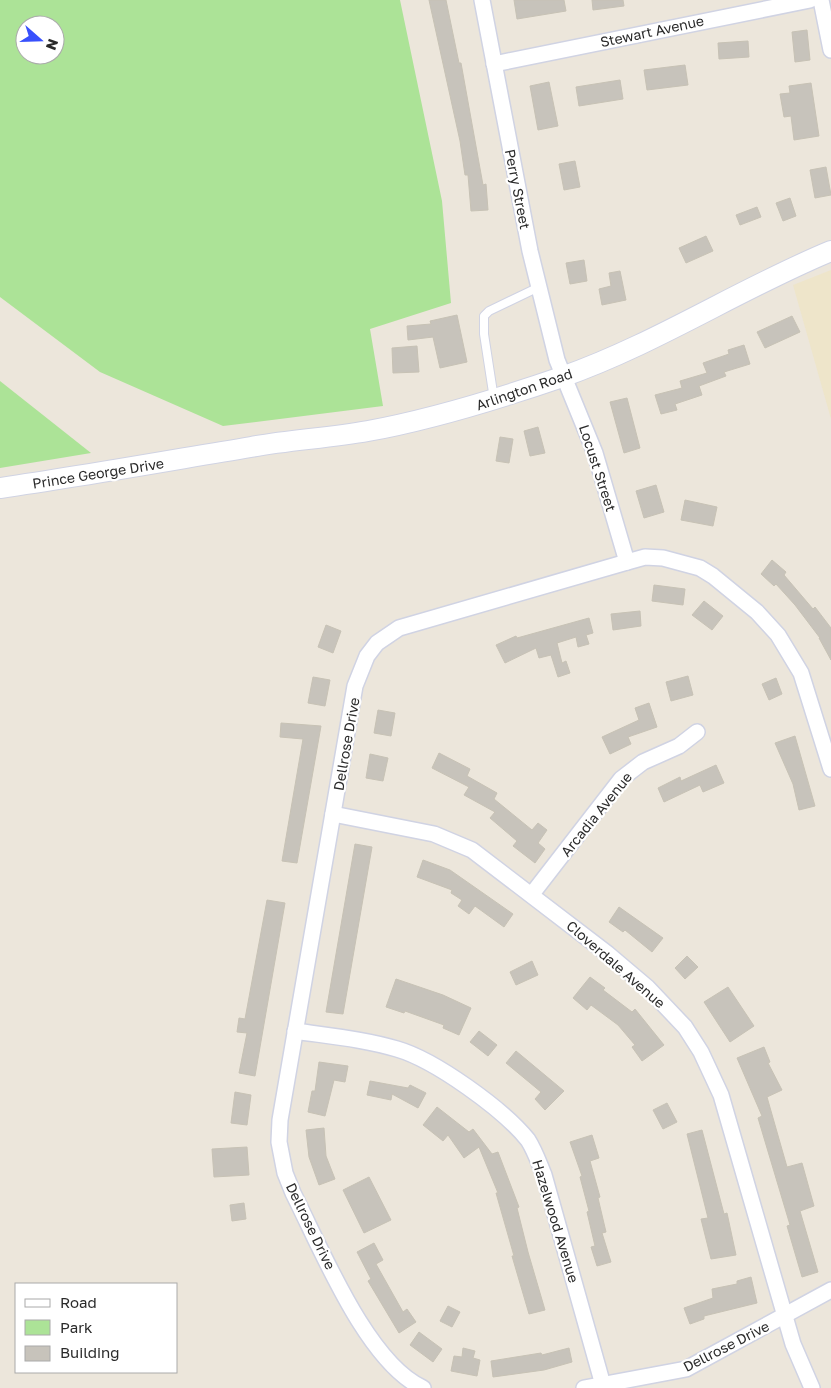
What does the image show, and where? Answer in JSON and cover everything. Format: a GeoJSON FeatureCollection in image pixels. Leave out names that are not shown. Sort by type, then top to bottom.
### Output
{"type":"FeatureCollection","features":[{"type":"Feature","properties":{"kind":"main road","name":"Arlington Road"},"geometry":{"type":"LineString","coordinates":[[195,457],[254,446],[367,431],[418,420],[494,399],[564,376],[669,331],[754,285],[831,251]]}},
{"type":"Feature","properties":{"kind":"main road","name":"Prince George Drive"},"geometry":{"type":"LineString","coordinates":[[0,488],[195,457]]}},
{"type":"Feature","properties":{"kind":"street","name":"Perry Street"},"geometry":{"type":"LineString","coordinates":[[482,0],[539,287],[557,360],[564,376]]}},
{"type":"Feature","properties":{"kind":"street","name":"Stewart Avenue"},"geometry":{"type":"LineString","coordinates":[[494,64],[810,0]]}},
{"type":"Feature","properties":{"kind":"street"},"geometry":{"type":"LineString","coordinates":[[822,0],[831,50]]}},
{"type":"Feature","properties":{"kind":"street","name":"Locust Street"},"geometry":{"type":"LineString","coordinates":[[564,376],[575,399],[595,453],[626,562]]}},
{"type":"Feature","properties":{"kind":"street","name":"Dellrose Drive"},"geometry":{"type":"LineString","coordinates":[[423,1388],[405,1377],[388,1361],[368,1336],[298,1202],[285,1172],[280,1142],[280,1120],[355,686],[367,656],[377,643],[399,628],[644,557],[663,558],[700,568],[738,595],[757,612],[786,645],[801,673],[831,769]]}},
{"type":"Feature","properties":{"kind":"street","name":"Arcadia Avenue"},"geometry":{"type":"LineString","coordinates":[[532,894],[621,779],[643,762],[679,746],[697,732]]}},
{"type":"Feature","properties":{"kind":"street","name":"Cloverdale Avenue"},"geometry":{"type":"LineString","coordinates":[[333,814],[434,834],[479,854],[646,986],[685,1027],[701,1052],[721,1095],[784,1316],[793,1344],[812,1388]]}},
{"type":"Feature","properties":{"kind":"street","name":"Hazelwood Avenue"},"geometry":{"type":"LineString","coordinates":[[295,1031],[378,1044],[416,1056],[458,1082],[514,1125],[536,1153],[544,1175],[603,1385]]}},
{"type":"Feature","properties":{"kind":"street","name":"Dellrose Drive"},"geometry":{"type":"LineString","coordinates":[[584,1388],[686,1369],[831,1290]]}},
{"type":"Feature","properties":{"kind":"lane"},"geometry":{"type":"LineString","coordinates":[[494,399],[484,334],[484,316],[489,311],[508,304],[539,287]]}},
{"type":"Feature","properties":{"kind":"shaded area"},"geometry":{"type":"Polygon","coordinates":[[[831,270],[831,419],[793,285],[831,270]]]}},
{"type":"Feature","properties":{"kind":"green space"},"geometry":{"type":"Polygon","coordinates":[[[0,0],[400,0],[442,201],[451,303],[370,329],[383,406],[223,426],[100,372],[0,297],[0,0]]]}},
{"type":"Feature","properties":{"kind":"green space"},"geometry":{"type":"Polygon","coordinates":[[[0,381],[91,453],[0,468],[0,381]]]}},
{"type":"Feature","properties":{"kind":"building"},"geometry":{"type":"Polygon","coordinates":[[[429,0],[446,0],[459,63],[461,63],[483,185],[486,184],[488,210],[471,211],[468,175],[465,175],[460,141],[429,0]]]}},
{"type":"Feature","properties":{"kind":"building"},"geometry":{"type":"Polygon","coordinates":[[[514,0],[564,0],[566,11],[517,19],[514,0]]]}},
{"type":"Feature","properties":{"kind":"building"},"geometry":{"type":"Polygon","coordinates":[[[592,0],[623,0],[624,6],[593,10],[592,0]]]}},
{"type":"Feature","properties":{"kind":"building"},"geometry":{"type":"Polygon","coordinates":[[[807,30],[810,60],[795,62],[792,32],[807,30]]]}},
{"type":"Feature","properties":{"kind":"building"},"geometry":{"type":"Polygon","coordinates":[[[748,41],[749,57],[719,59],[718,43],[748,41]]]}},
{"type":"Feature","properties":{"kind":"building"},"geometry":{"type":"Polygon","coordinates":[[[685,65],[688,85],[647,90],[644,70],[685,65]]]}},
{"type":"Feature","properties":{"kind":"building"},"geometry":{"type":"Polygon","coordinates":[[[620,80],[623,99],[579,106],[576,87],[620,80]]]}},
{"type":"Feature","properties":{"kind":"building"},"geometry":{"type":"Polygon","coordinates":[[[549,82],[558,126],[538,130],[530,86],[549,82]]]}},
{"type":"Feature","properties":{"kind":"building"},"geometry":{"type":"Polygon","coordinates":[[[811,83],[819,136],[794,140],[791,116],[784,117],[780,94],[790,93],[789,86],[811,83]]]}},
{"type":"Feature","properties":{"kind":"building"},"geometry":{"type":"Polygon","coordinates":[[[575,161],[580,187],[564,190],[559,164],[575,161]]]}},
{"type":"Feature","properties":{"kind":"building"},"geometry":{"type":"Polygon","coordinates":[[[826,167],[831,195],[815,198],[810,170],[826,167]]]}},
{"type":"Feature","properties":{"kind":"building"},"geometry":{"type":"Polygon","coordinates":[[[790,198],[796,216],[783,221],[776,203],[790,198]]]}},
{"type":"Feature","properties":{"kind":"building"},"geometry":{"type":"Polygon","coordinates":[[[757,207],[761,217],[740,225],[736,215],[757,207]]]}},
{"type":"Feature","properties":{"kind":"building"},"geometry":{"type":"Polygon","coordinates":[[[706,236],[713,251],[686,263],[679,248],[706,236]]]}},
{"type":"Feature","properties":{"kind":"building"},"geometry":{"type":"Polygon","coordinates":[[[584,260],[587,281],[570,284],[566,263],[584,260]]]}},
{"type":"Feature","properties":{"kind":"building"},"geometry":{"type":"Polygon","coordinates":[[[620,271],[626,300],[602,305],[599,289],[611,286],[609,273],[620,271]]]}},
{"type":"Feature","properties":{"kind":"building"},"geometry":{"type":"Polygon","coordinates":[[[457,315],[467,362],[440,368],[433,337],[408,340],[407,326],[431,324],[430,321],[457,315]]]}},
{"type":"Feature","properties":{"kind":"building"},"geometry":{"type":"Polygon","coordinates":[[[792,316],[800,332],[765,348],[757,332],[792,316]]]}},
{"type":"Feature","properties":{"kind":"building"},"geometry":{"type":"Polygon","coordinates":[[[744,345],[750,364],[724,372],[726,376],[699,386],[702,395],[675,404],[677,410],[661,414],[655,395],[682,388],[680,381],[707,373],[703,363],[729,354],[728,350],[744,345]]]}},
{"type":"Feature","properties":{"kind":"building"},"geometry":{"type":"Polygon","coordinates":[[[417,346],[419,372],[393,373],[392,348],[417,346]]]}},
{"type":"Feature","properties":{"kind":"building"},"geometry":{"type":"Polygon","coordinates":[[[627,398],[640,448],[624,453],[610,402],[627,398]]]}},
{"type":"Feature","properties":{"kind":"building"},"geometry":{"type":"Polygon","coordinates":[[[538,427],[545,453],[530,456],[524,431],[538,427]]]}},
{"type":"Feature","properties":{"kind":"building"},"geometry":{"type":"Polygon","coordinates":[[[500,437],[513,439],[509,463],[496,461],[500,437]]]}},
{"type":"Feature","properties":{"kind":"building"},"geometry":{"type":"Polygon","coordinates":[[[656,485],[664,512],[644,518],[636,491],[656,485]]]}},
{"type":"Feature","properties":{"kind":"building"},"geometry":{"type":"Polygon","coordinates":[[[685,500],[717,507],[713,526],[681,520],[685,500]]]}},
{"type":"Feature","properties":{"kind":"building"},"geometry":{"type":"Polygon","coordinates":[[[772,560],[786,572],[784,575],[813,609],[815,607],[831,628],[831,660],[820,638],[795,605],[776,584],[774,586],[761,574],[772,560]]]}},
{"type":"Feature","properties":{"kind":"building"},"geometry":{"type":"Polygon","coordinates":[[[654,585],[685,589],[683,605],[652,601],[654,585]]]}},
{"type":"Feature","properties":{"kind":"building"},"geometry":{"type":"Polygon","coordinates":[[[704,601],[723,616],[712,630],[692,615],[704,601]]]}},
{"type":"Feature","properties":{"kind":"building"},"geometry":{"type":"Polygon","coordinates":[[[640,611],[641,626],[613,630],[611,614],[640,611]]]}},
{"type":"Feature","properties":{"kind":"building"},"geometry":{"type":"Polygon","coordinates":[[[589,618],[593,633],[586,635],[589,644],[578,647],[576,637],[557,643],[562,663],[566,661],[570,673],[558,677],[551,655],[539,658],[536,648],[505,663],[496,645],[516,636],[517,638],[589,618]]]}},
{"type":"Feature","properties":{"kind":"building"},"geometry":{"type":"Polygon","coordinates":[[[326,625],[341,631],[333,653],[318,647],[326,625]]]}},
{"type":"Feature","properties":{"kind":"building"},"geometry":{"type":"Polygon","coordinates":[[[688,676],[693,695],[671,701],[666,682],[688,676]]]}},
{"type":"Feature","properties":{"kind":"building"},"geometry":{"type":"Polygon","coordinates":[[[313,677],[330,680],[325,706],[308,703],[313,677]]]}},
{"type":"Feature","properties":{"kind":"building"},"geometry":{"type":"Polygon","coordinates":[[[776,678],[782,694],[769,700],[762,684],[776,678]]]}},
{"type":"Feature","properties":{"kind":"building"},"geometry":{"type":"Polygon","coordinates":[[[649,703],[657,727],[628,737],[631,744],[610,754],[602,737],[639,720],[635,708],[649,703]]]}},
{"type":"Feature","properties":{"kind":"building"},"geometry":{"type":"Polygon","coordinates":[[[378,710],[395,713],[391,736],[374,733],[378,710]]]}},
{"type":"Feature","properties":{"kind":"building"},"geometry":{"type":"Polygon","coordinates":[[[281,723],[321,726],[297,863],[282,861],[303,739],[280,737],[281,723]]]}},
{"type":"Feature","properties":{"kind":"building"},"geometry":{"type":"Polygon","coordinates":[[[795,736],[815,806],[799,810],[793,784],[775,743],[795,736]]]}},
{"type":"Feature","properties":{"kind":"building"},"geometry":{"type":"Polygon","coordinates":[[[439,753],[470,769],[467,776],[497,793],[494,799],[532,830],[538,823],[547,830],[538,843],[545,849],[535,863],[513,846],[517,841],[490,818],[495,812],[464,795],[469,787],[432,768],[439,753]]]}},
{"type":"Feature","properties":{"kind":"building"},"geometry":{"type":"Polygon","coordinates":[[[370,754],[388,758],[383,781],[366,778],[370,754]]]}},
{"type":"Feature","properties":{"kind":"building"},"geometry":{"type":"Polygon","coordinates":[[[716,765],[724,783],[703,792],[700,785],[664,802],[658,788],[680,777],[681,781],[716,765]]]}},
{"type":"Feature","properties":{"kind":"building"},"geometry":{"type":"Polygon","coordinates":[[[355,844],[372,847],[343,1014],[326,1012],[355,844]]]}},
{"type":"Feature","properties":{"kind":"building"},"geometry":{"type":"Polygon","coordinates":[[[423,860],[450,870],[513,914],[504,927],[475,906],[469,914],[458,906],[462,900],[451,893],[452,890],[417,877],[423,860]]]}},
{"type":"Feature","properties":{"kind":"building"},"geometry":{"type":"Polygon","coordinates":[[[267,900],[285,903],[255,1076],[239,1073],[247,1033],[237,1032],[239,1018],[245,1019],[267,900]]]}},
{"type":"Feature","properties":{"kind":"building"},"geometry":{"type":"Polygon","coordinates":[[[619,907],[663,938],[652,952],[625,930],[623,932],[609,922],[619,907]]]}},
{"type":"Feature","properties":{"kind":"building"},"geometry":{"type":"Polygon","coordinates":[[[687,956],[698,967],[685,979],[675,968],[687,956]]]}},
{"type":"Feature","properties":{"kind":"building"},"geometry":{"type":"Polygon","coordinates":[[[532,961],[538,975],[516,985],[510,972],[532,961]]]}},
{"type":"Feature","properties":{"kind":"building"},"geometry":{"type":"Polygon","coordinates":[[[590,977],[605,988],[603,990],[632,1012],[635,1009],[664,1045],[642,1061],[632,1047],[635,1045],[618,1025],[591,1005],[587,1010],[573,998],[590,977]]]}},
{"type":"Feature","properties":{"kind":"building"},"geometry":{"type":"Polygon","coordinates":[[[396,979],[443,995],[471,1008],[459,1035],[443,1028],[444,1025],[405,1011],[404,1013],[386,1007],[396,979]]]}},
{"type":"Feature","properties":{"kind":"building"},"geometry":{"type":"Polygon","coordinates":[[[728,987],[754,1026],[730,1042],[704,1002],[728,987]]]}},
{"type":"Feature","properties":{"kind":"building"},"geometry":{"type":"Polygon","coordinates":[[[479,1031],[497,1045],[488,1056],[470,1042],[479,1031]]]}},
{"type":"Feature","properties":{"kind":"building"},"geometry":{"type":"Polygon","coordinates":[[[764,1047],[770,1062],[768,1063],[782,1090],[767,1097],[787,1167],[802,1163],[814,1206],[800,1211],[818,1272],[802,1277],[787,1226],[790,1225],[758,1118],[762,1116],[737,1058],[764,1047]]]}},
{"type":"Feature","properties":{"kind":"building"},"geometry":{"type":"Polygon","coordinates":[[[516,1051],[564,1091],[545,1110],[535,1099],[541,1092],[506,1063],[516,1051]]]}},
{"type":"Feature","properties":{"kind":"building"},"geometry":{"type":"Polygon","coordinates":[[[319,1062],[348,1066],[345,1082],[334,1080],[325,1116],[308,1112],[312,1091],[315,1091],[319,1062]]]}},
{"type":"Feature","properties":{"kind":"building"},"geometry":{"type":"Polygon","coordinates":[[[370,1081],[408,1088],[410,1085],[426,1093],[418,1108],[392,1094],[391,1100],[367,1095],[370,1081]]]}},
{"type":"Feature","properties":{"kind":"building"},"geometry":{"type":"Polygon","coordinates":[[[235,1092],[251,1095],[247,1125],[231,1123],[235,1092]]]}},
{"type":"Feature","properties":{"kind":"building"},"geometry":{"type":"Polygon","coordinates":[[[667,1103],[677,1122],[663,1129],[653,1110],[667,1103]]]}},
{"type":"Feature","properties":{"kind":"building"},"geometry":{"type":"Polygon","coordinates":[[[437,1107],[469,1132],[473,1129],[492,1154],[498,1152],[519,1207],[517,1208],[528,1252],[545,1310],[529,1314],[512,1256],[514,1256],[496,1193],[498,1193],[479,1147],[464,1158],[448,1135],[443,1141],[423,1125],[437,1107]]]}},
{"type":"Feature","properties":{"kind":"building"},"geometry":{"type":"Polygon","coordinates":[[[324,1128],[326,1156],[335,1179],[319,1185],[309,1157],[306,1130],[324,1128]]]}},
{"type":"Feature","properties":{"kind":"building"},"geometry":{"type":"Polygon","coordinates":[[[702,1130],[724,1214],[727,1213],[736,1255],[711,1259],[701,1219],[708,1218],[687,1134],[702,1130]]]}},
{"type":"Feature","properties":{"kind":"building"},"geometry":{"type":"Polygon","coordinates":[[[592,1135],[599,1158],[590,1161],[600,1197],[598,1198],[606,1232],[602,1233],[611,1262],[597,1266],[591,1247],[595,1246],[587,1212],[589,1211],[580,1177],[582,1176],[570,1142],[592,1135]]]}},
{"type":"Feature","properties":{"kind":"building"},"geometry":{"type":"Polygon","coordinates":[[[247,1147],[249,1175],[214,1177],[212,1149],[247,1147]]]}},
{"type":"Feature","properties":{"kind":"building"},"geometry":{"type":"Polygon","coordinates":[[[369,1177],[391,1220],[364,1233],[343,1190],[369,1177]]]}},
{"type":"Feature","properties":{"kind":"building"},"geometry":{"type":"Polygon","coordinates":[[[244,1203],[246,1219],[232,1221],[230,1205],[244,1203]]]}},
{"type":"Feature","properties":{"kind":"building"},"geometry":{"type":"Polygon","coordinates":[[[374,1243],[383,1260],[376,1264],[403,1312],[407,1309],[416,1322],[399,1333],[368,1281],[371,1279],[357,1252],[374,1243]]]}},
{"type":"Feature","properties":{"kind":"building"},"geometry":{"type":"Polygon","coordinates":[[[751,1277],[757,1303],[704,1316],[704,1319],[690,1324],[684,1308],[713,1298],[712,1289],[737,1284],[737,1281],[751,1277]]]}},
{"type":"Feature","properties":{"kind":"building"},"geometry":{"type":"Polygon","coordinates":[[[448,1306],[460,1312],[452,1327],[440,1321],[448,1306]]]}},
{"type":"Feature","properties":{"kind":"building"},"geometry":{"type":"Polygon","coordinates":[[[419,1332],[442,1349],[433,1362],[410,1345],[419,1332]]]}},
{"type":"Feature","properties":{"kind":"building"},"geometry":{"type":"Polygon","coordinates":[[[463,1348],[475,1351],[473,1358],[480,1360],[477,1376],[451,1371],[454,1356],[462,1357],[463,1348]]]}},
{"type":"Feature","properties":{"kind":"building"},"geometry":{"type":"Polygon","coordinates":[[[569,1348],[572,1362],[544,1370],[493,1377],[491,1361],[541,1353],[542,1355],[569,1348]]]}}]}
